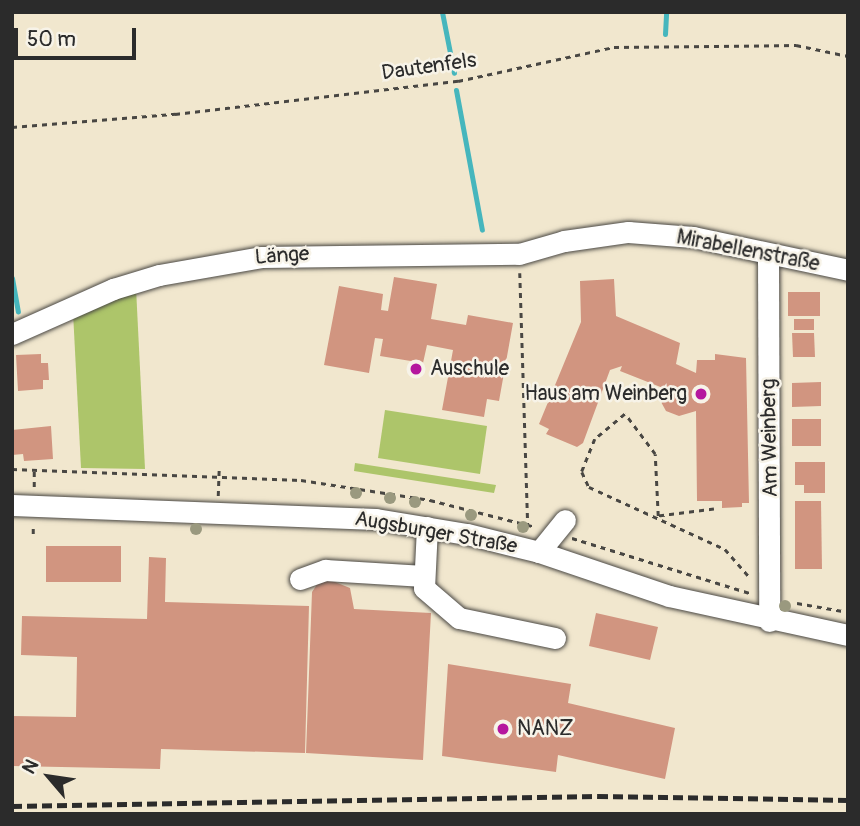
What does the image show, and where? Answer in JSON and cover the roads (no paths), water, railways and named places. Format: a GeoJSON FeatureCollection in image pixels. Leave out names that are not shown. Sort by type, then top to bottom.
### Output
{"type":"FeatureCollection","features":[{"type":"Feature","properties":{"kind":"street","name":"Mirabellenstraße"},"geometry":{"type":"LineString","coordinates":[[564,241],[628,232],[693,237],[848,270]]}},
{"type":"Feature","properties":{"kind":"street","name":"Länge"},"geometry":{"type":"LineString","coordinates":[[12,334],[113,289],[209,264],[329,253],[519,254],[564,241]]}},
{"type":"Feature","properties":{"kind":"street","name":"Am Weinberg"},"geometry":{"type":"LineString","coordinates":[[759,619],[763,597],[768,255]]}},
{"type":"Feature","properties":{"kind":"street","name":"Augsburger Straße"},"geometry":{"type":"LineString","coordinates":[[12,505],[218,509],[376,519],[428,527],[539,552],[759,619],[848,635]]}},
{"type":"Feature","properties":{"kind":"street"},"geometry":{"type":"LineString","coordinates":[[428,527],[424,588],[458,618],[555,638]]}},
{"type":"Feature","properties":{"kind":"street"},"geometry":{"type":"LineString","coordinates":[[539,552],[560,527]]}},
{"type":"Feature","properties":{"kind":"street"},"geometry":{"type":"LineString","coordinates":[[300,579],[325,570],[424,576]]}},
{"type":"Feature","properties":{"kind":"waterway"},"geometry":{"type":"LineString","coordinates":[[442,12],[454,73]]}},
{"type":"Feature","properties":{"kind":"waterway"},"geometry":{"type":"LineString","coordinates":[[665,34],[666,12]]}},
{"type":"Feature","properties":{"kind":"waterway"},"geometry":{"type":"LineString","coordinates":[[456,90],[482,230]]}},
{"type":"Feature","properties":{"kind":"waterway"},"geometry":{"type":"LineString","coordinates":[[12,278],[18,311]]}},
{"type":"Feature","properties":{"kind":"railway"},"geometry":{"type":"LineString","coordinates":[[12,806],[598,796],[848,800]]}},
{"type":"Feature","properties":{"kind":"place","name":"Auschule"},"geometry":{"type":"Point","coordinates":[416,369]}},
{"type":"Feature","properties":{"kind":"place","name":"Haus am Weinberg"},"geometry":{"type":"Point","coordinates":[701,394]}},
{"type":"Feature","properties":{"kind":"place","name":"NANZ"},"geometry":{"type":"Point","coordinates":[503,729]}}]}
